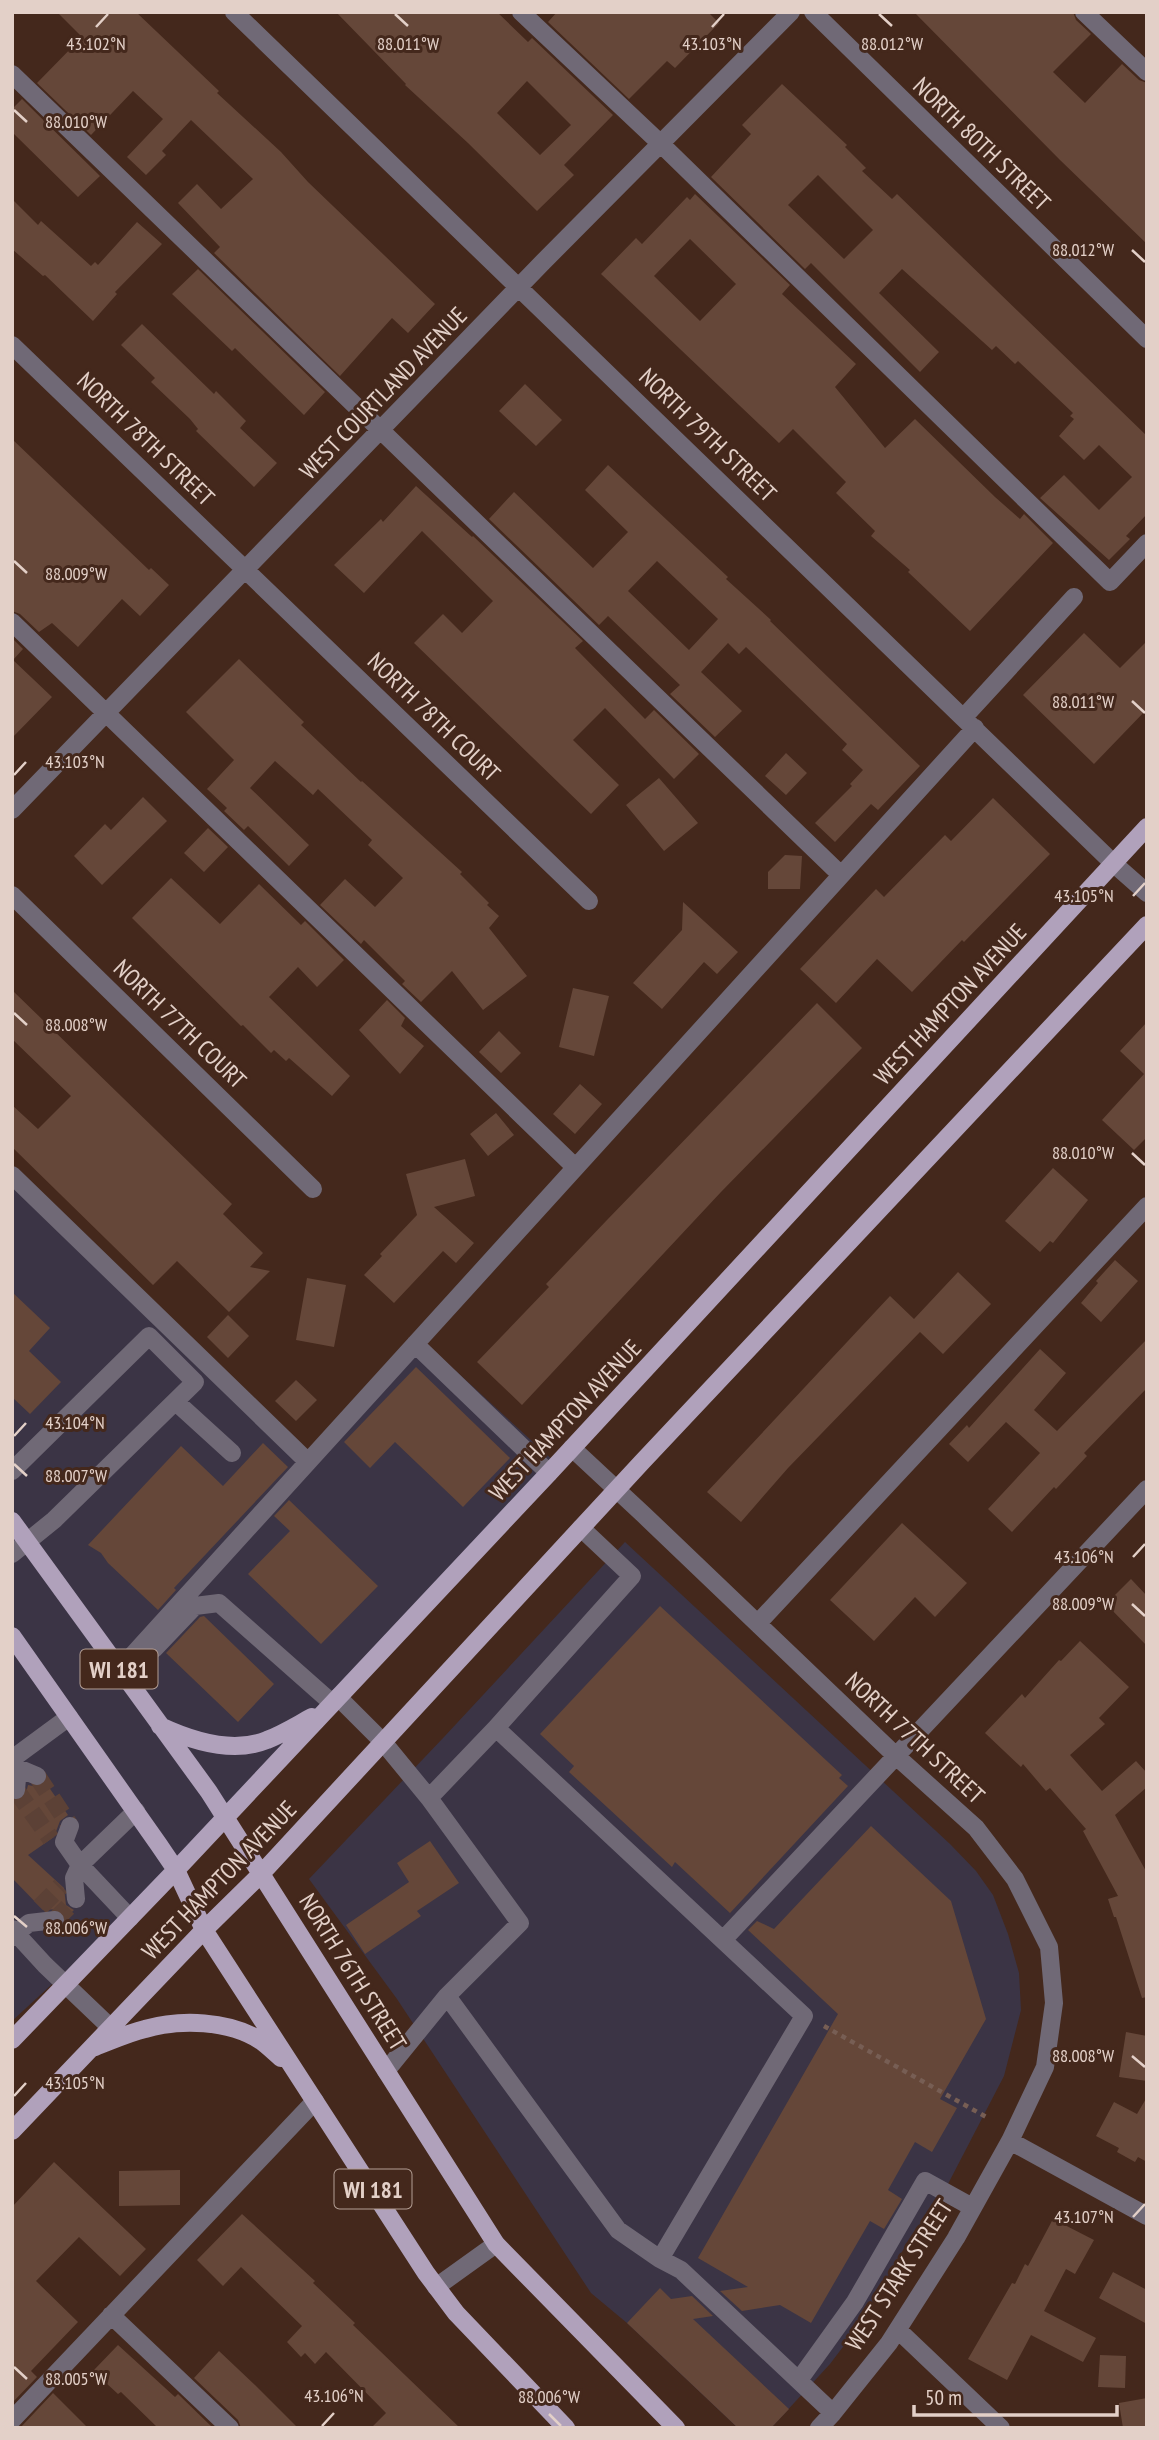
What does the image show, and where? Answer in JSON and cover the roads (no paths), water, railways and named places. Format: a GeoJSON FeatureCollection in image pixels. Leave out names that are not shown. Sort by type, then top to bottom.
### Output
{"type":"FeatureCollection","features":[{"type":"Feature","properties":{"kind":"main road","name":"WEST HAMPTON AVENUE"},"geometry":{"type":"LineString","coordinates":[[12,2039],[176,1870],[549,1473],[1147,827]]}},
{"type":"Feature","properties":{"kind":"main road","name":"WEST HAMPTON AVENUE"},"geometry":{"type":"LineString","coordinates":[[12,2132],[204,1930],[261,1874],[617,1489],[1147,925]]}},
{"type":"Feature","properties":{"kind":"main road","name":"NORTH 76TH STREET"},"geometry":{"type":"LineString","coordinates":[[12,1521],[225,1817],[496,2244],[676,2428]]}},
{"type":"Feature","properties":{"kind":"main road","name":"WI 181"},"geometry":{"type":"LineString","coordinates":[[15,1647],[69,1717],[176,1870],[204,1930],[436,2287],[456,2314],[566,2428]]}},
{"type":"Feature","properties":{"kind":"main road"},"geometry":{"type":"LineString","coordinates":[[160,1726],[189,1738],[211,1743],[249,1745],[266,1741],[289,1730],[333,1702]]}},
{"type":"Feature","properties":{"kind":"main road"},"geometry":{"type":"LineString","coordinates":[[91,2048],[145,2029],[165,2025],[191,2023],[219,2026],[239,2031],[260,2041],[301,2079]]}},
{"type":"Feature","properties":{"kind":"street","name":"NORTH 79TH STREET"},"geometry":{"type":"LineString","coordinates":[[234,12],[1147,893]]}},
{"type":"Feature","properties":{"kind":"street"},"geometry":{"type":"LineString","coordinates":[[521,12],[661,144],[1110,582],[1147,543]]}},
{"type":"Feature","properties":{"kind":"street","name":"WEST COURTLAND AVENUE"},"geometry":{"type":"LineString","coordinates":[[12,810],[104,712],[791,12]]}},
{"type":"Feature","properties":{"kind":"street","name":"NORTH 80TH STREET"},"geometry":{"type":"LineString","coordinates":[[813,12],[1147,339]]}},
{"type":"Feature","properties":{"kind":"street"},"geometry":{"type":"LineString","coordinates":[[1084,12],[1147,72]]}},
{"type":"Feature","properties":{"kind":"street"},"geometry":{"type":"LineString","coordinates":[[12,74],[841,875]]}},
{"type":"Feature","properties":{"kind":"street","name":"NORTH 78TH STREET"},"geometry":{"type":"LineString","coordinates":[[12,345],[245,568]]}},
{"type":"Feature","properties":{"kind":"street","name":"NORTH 78TH COURT"},"geometry":{"type":"LineString","coordinates":[[245,568],[589,901]]}},
{"type":"Feature","properties":{"kind":"street"},"geometry":{"type":"LineString","coordinates":[[122,1673],[308,1462],[841,875],[1074,597]]}},
{"type":"Feature","properties":{"kind":"street"},"geometry":{"type":"LineString","coordinates":[[12,622],[575,1167]]}},
{"type":"Feature","properties":{"kind":"street","name":"NORTH 77TH COURT"},"geometry":{"type":"LineString","coordinates":[[12,895],[313,1189]]}},
{"type":"Feature","properties":{"kind":"street"},"geometry":{"type":"LineString","coordinates":[[12,1175],[308,1462]]}},
{"type":"Feature","properties":{"kind":"street"},"geometry":{"type":"LineString","coordinates":[[758,1623],[1147,1206]]}},
{"type":"Feature","properties":{"kind":"street"},"geometry":{"type":"LineString","coordinates":[[12,1471],[149,1336],[195,1382],[54,1520],[12,1554]]}},
{"type":"Feature","properties":{"kind":"street"},"geometry":{"type":"LineString","coordinates":[[415,1344],[549,1473]]}},
{"type":"Feature","properties":{"kind":"street"},"geometry":{"type":"LineString","coordinates":[[176,1402],[232,1453]]}},
{"type":"Feature","properties":{"kind":"street","name":"NORTH 77TH STREET"},"geometry":{"type":"LineString","coordinates":[[572,1448],[896,1756],[976,1828],[1016,1879],[1049,1947],[1055,2003],[1045,2067],[1010,2141]]}},
{"type":"Feature","properties":{"kind":"street"},"geometry":{"type":"LineString","coordinates":[[723,1940],[1144,1497]]}},
{"type":"Feature","properties":{"kind":"street"},"geometry":{"type":"LineString","coordinates":[[429,1798],[496,1728],[632,1576],[581,1528]]}},
{"type":"Feature","properties":{"kind":"street"},"geometry":{"type":"LineString","coordinates":[[122,1673],[148,1655],[195,1606],[219,1603],[383,1742],[429,1798],[520,1923],[447,1996],[386,2071]]}},
{"type":"Feature","properties":{"kind":"street"},"geometry":{"type":"LineString","coordinates":[[37,1776],[18,1768],[12,1759],[69,1717]]}},
{"type":"Feature","properties":{"kind":"street"},"geometry":{"type":"LineString","coordinates":[[496,1728],[804,2016],[660,2259]]}},
{"type":"Feature","properties":{"kind":"street"},"geometry":{"type":"LineString","coordinates":[[16,1790],[18,1768]]}},
{"type":"Feature","properties":{"kind":"street"},"geometry":{"type":"LineString","coordinates":[[72,1876],[136,1811]]}},
{"type":"Feature","properties":{"kind":"street"},"geometry":{"type":"LineString","coordinates":[[62,1836],[76,1899]]}},
{"type":"Feature","properties":{"kind":"street"},"geometry":{"type":"LineString","coordinates":[[72,1876],[130,1918]]}},
{"type":"Feature","properties":{"kind":"street"},"geometry":{"type":"LineString","coordinates":[[17,1931],[40,1907]]}},
{"type":"Feature","properties":{"kind":"street"},"geometry":{"type":"LineString","coordinates":[[17,1931],[55,1920]]}},
{"type":"Feature","properties":{"kind":"street"},"geometry":{"type":"LineString","coordinates":[[17,1931],[65,1985],[111,2028]]}},
{"type":"Feature","properties":{"kind":"street"},"geometry":{"type":"LineString","coordinates":[[447,1996],[618,2230],[681,2270],[833,2413]]}},
{"type":"Feature","properties":{"kind":"street"},"geometry":{"type":"LineString","coordinates":[[12,2420],[316,2101]]}},
{"type":"Feature","properties":{"kind":"street"},"geometry":{"type":"LineString","coordinates":[[1010,2141],[1147,2216]]}},
{"type":"Feature","properties":{"kind":"street","name":"WEST STARK STREET"},"geometry":{"type":"LineString","coordinates":[[819,2428],[898,2330],[956,2238],[1010,2141]]}},
{"type":"Feature","properties":{"kind":"street"},"geometry":{"type":"LineString","coordinates":[[799,2380],[855,2302],[925,2181],[972,2207]]}},
{"type":"Feature","properties":{"kind":"street"},"geometry":{"type":"LineString","coordinates":[[436,2287],[496,2244]]}},
{"type":"Feature","properties":{"kind":"street"},"geometry":{"type":"LineString","coordinates":[[111,2315],[229,2428]]}},
{"type":"Feature","properties":{"kind":"street"},"geometry":{"type":"LineString","coordinates":[[898,2330],[1001,2428]]}},
{"type":"Feature","properties":{"kind":"tunnel"},"geometry":{"type":"LineString","coordinates":[[37,1776],[70,1826]]}},
{"type":"Feature","properties":{"kind":"tunnel"},"geometry":{"type":"LineString","coordinates":[[16,1790],[51,1839]]}},
{"type":"Feature","properties":{"kind":"tunnel"},"geometry":{"type":"LineString","coordinates":[[40,1907],[61,1886]]}},
{"type":"Feature","properties":{"kind":"tunnel"},"geometry":{"type":"LineString","coordinates":[[55,1920],[76,1899]]}}]}
